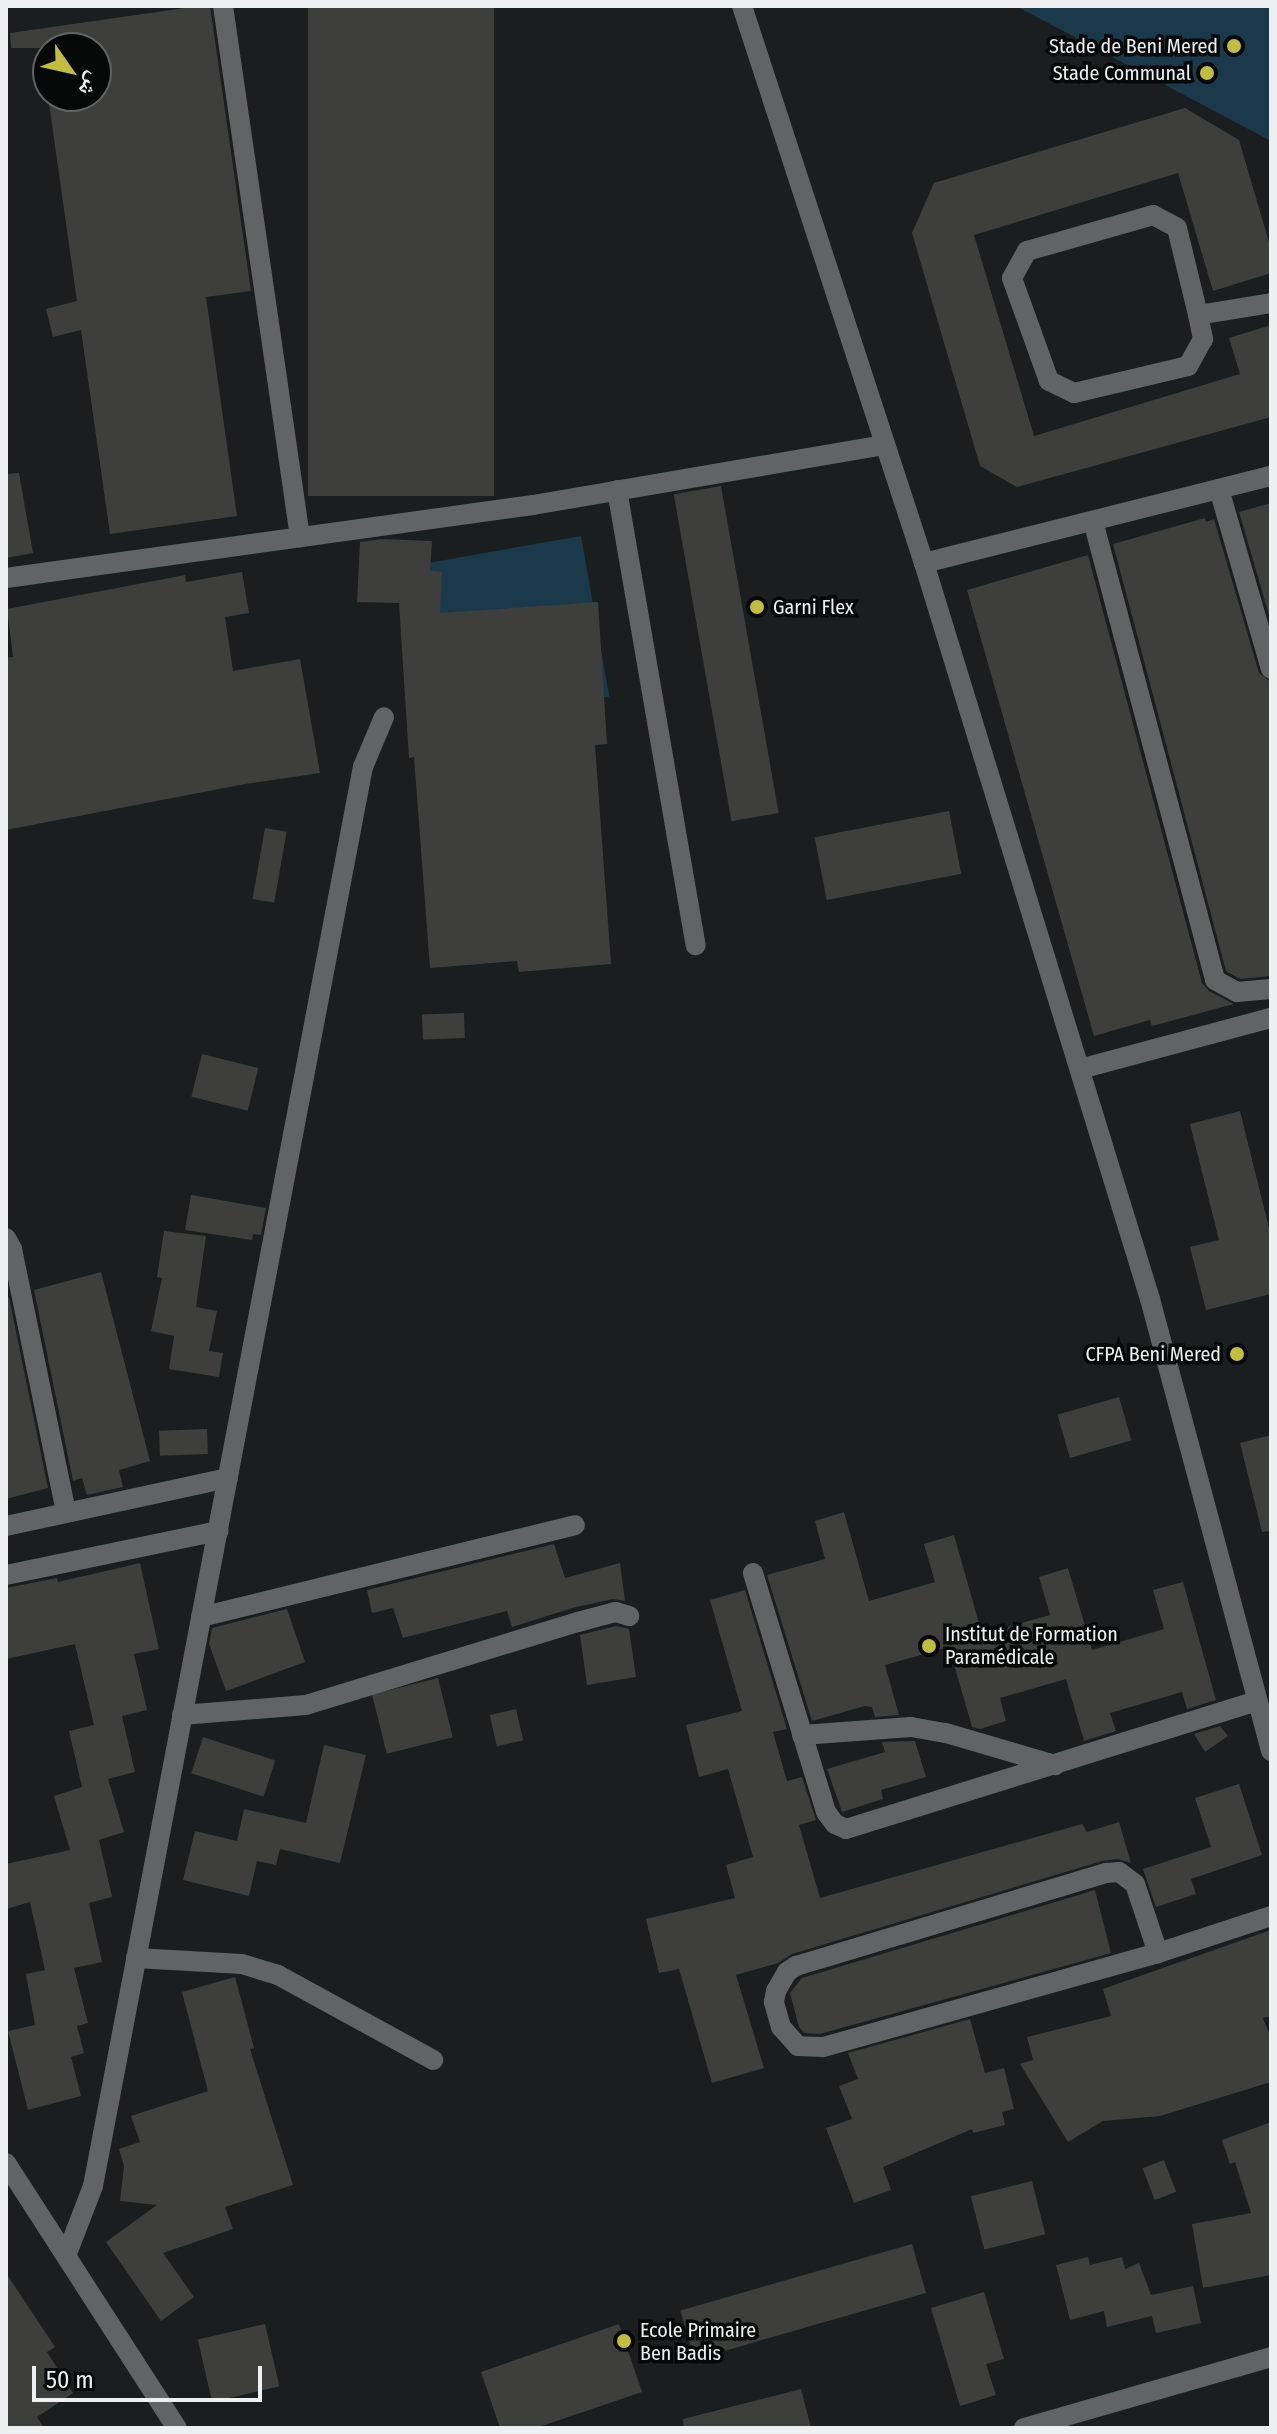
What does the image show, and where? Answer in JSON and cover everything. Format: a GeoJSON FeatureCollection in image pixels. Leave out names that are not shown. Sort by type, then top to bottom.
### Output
{"type":"FeatureCollection","features":[{"type":"Feature","properties":{"kind":"street"},"geometry":{"type":"LineString","coordinates":[[223,6],[300,537]]}},
{"type":"Feature","properties":{"kind":"street"},"geometry":{"type":"LineString","coordinates":[[742,6],[924,563],[1150,1299],[1271,1751]]}},
{"type":"Feature","properties":{"kind":"street"},"geometry":{"type":"LineString","coordinates":[[1153,215],[1177,228],[1198,315],[1203,339],[1188,366],[1074,393],[1049,381],[1012,278],[1027,251],[1153,215]]}},
{"type":"Feature","properties":{"kind":"street"},"geometry":{"type":"LineString","coordinates":[[1198,315],[1271,303]]}},
{"type":"Feature","properties":{"kind":"street"},"geometry":{"type":"LineString","coordinates":[[6,578],[617,490],[885,445]]}},
{"type":"Feature","properties":{"kind":"street"},"geometry":{"type":"LineString","coordinates":[[924,563],[1271,476]]}},
{"type":"Feature","properties":{"kind":"street"},"geometry":{"type":"LineString","coordinates":[[1219,489],[1271,669]]}},
{"type":"Feature","properties":{"kind":"street"},"geometry":{"type":"LineString","coordinates":[[617,490],[696,945]]}},
{"type":"Feature","properties":{"kind":"street"},"geometry":{"type":"LineString","coordinates":[[1093,521],[1215,980],[1237,992],[1271,989]]}},
{"type":"Feature","properties":{"kind":"street"},"geometry":{"type":"LineString","coordinates":[[66,2256],[93,2186],[363,767],[384,717]]}},
{"type":"Feature","properties":{"kind":"street"},"geometry":{"type":"LineString","coordinates":[[1080,1069],[1271,1018]]}},
{"type":"Feature","properties":{"kind":"street"},"geometry":{"type":"LineString","coordinates":[[6,1238],[12,1249],[66,1513]]}},
{"type":"Feature","properties":{"kind":"street"},"geometry":{"type":"LineString","coordinates":[[6,1526],[228,1478]]}},
{"type":"Feature","properties":{"kind":"street"},"geometry":{"type":"LineString","coordinates":[[201,1617],[575,1525]]}},
{"type":"Feature","properties":{"kind":"street"},"geometry":{"type":"LineString","coordinates":[[6,1575],[218,1531]]}},
{"type":"Feature","properties":{"kind":"street"},"geometry":{"type":"LineString","coordinates":[[753,1573],[826,1812],[835,1824],[846,1829],[1256,1701]]}},
{"type":"Feature","properties":{"kind":"street"},"geometry":{"type":"LineString","coordinates":[[182,1715],[306,1705],[578,1622],[616,1612],[629,1616]]}},
{"type":"Feature","properties":{"kind":"street"},"geometry":{"type":"LineString","coordinates":[[802,1735],[911,1727],[946,1733],[1055,1765]]}},
{"type":"Feature","properties":{"kind":"street"},"geometry":{"type":"LineString","coordinates":[[1158,1953],[1135,1884],[1125,1874],[1112,1871],[796,1966],[780,1981],[774,2002],[785,2034],[798,2046],[814,2048],[1158,1953],[1271,1916]]}},
{"type":"Feature","properties":{"kind":"street"},"geometry":{"type":"LineString","coordinates":[[136,1958],[242,1964],[278,1975],[433,2060]]}},
{"type":"Feature","properties":{"kind":"street"},"geometry":{"type":"LineString","coordinates":[[6,2163],[177,2428]]}},
{"type":"Feature","properties":{"kind":"street"},"geometry":{"type":"LineString","coordinates":[[1024,2428],[1271,2357]]}},
{"type":"Feature","properties":{"kind":"shaded area","name":"Stade Communal"},"geometry":{"type":"Polygon","coordinates":[[[1016,6],[1271,6],[1271,141],[1016,6]]]}},
{"type":"Feature","properties":{"kind":"shaded area"},"geometry":{"type":"Polygon","coordinates":[[[581,536],[609,697],[434,727],[406,567],[581,536]]]}},
{"type":"Feature","properties":{"kind":"building"},"geometry":{"type":"Polygon","coordinates":[[[210,6],[251,291],[206,297],[237,516],[110,534],[81,330],[53,337],[46,309],[77,301],[50,112],[112,112],[112,32],[32,32],[32,48],[11,48],[10,33],[210,6]]]}},
{"type":"Feature","properties":{"kind":"building"},"geometry":{"type":"Polygon","coordinates":[[[308,6],[494,6],[494,496],[308,496],[308,6]]]}},
{"type":"Feature","properties":{"kind":"building"},"geometry":{"type":"Polygon","coordinates":[[[1185,108],[1239,140],[1271,249],[1271,273],[1213,291],[1178,173],[974,235],[1034,436],[1240,374],[1229,338],[1271,325],[1271,417],[1017,487],[980,466],[912,233],[934,183],[1185,108]]]}},
{"type":"Feature","properties":{"kind":"building"},"geometry":{"type":"Polygon","coordinates":[[[19,473],[33,553],[6,558],[6,474],[19,473]]]}},
{"type":"Feature","properties":{"kind":"building"},"geometry":{"type":"Polygon","coordinates":[[[721,486],[779,813],[731,821],[674,494],[721,486]]]}},
{"type":"Feature","properties":{"kind":"building"},"geometry":{"type":"Polygon","coordinates":[[[1271,503],[1271,622],[1239,512],[1271,503]]]}},
{"type":"Feature","properties":{"kind":"building"},"geometry":{"type":"Polygon","coordinates":[[[1205,518],[1206,522],[1214,519],[1259,673],[1271,682],[1271,976],[1240,979],[1226,971],[1113,544],[1205,518]]]}},
{"type":"Feature","properties":{"kind":"building"},"geometry":{"type":"Polygon","coordinates":[[[382,539],[432,541],[430,571],[442,572],[440,613],[598,602],[607,744],[595,745],[611,964],[519,972],[517,961],[430,968],[414,757],[409,758],[399,603],[357,602],[360,542],[382,539]]]}},
{"type":"Feature","properties":{"kind":"building"},"geometry":{"type":"Polygon","coordinates":[[[1088,555],[1202,983],[1209,991],[1234,1004],[1152,1026],[1150,1020],[1094,1036],[967,590],[1088,555]]]}},
{"type":"Feature","properties":{"kind":"building"},"geometry":{"type":"Polygon","coordinates":[[[242,572],[249,613],[225,617],[233,671],[300,659],[320,773],[245,784],[6,830],[6,658],[13,657],[7,609],[185,575],[186,582],[242,572]]]}},
{"type":"Feature","properties":{"kind":"building"},"geometry":{"type":"Polygon","coordinates":[[[949,811],[961,874],[827,900],[815,837],[949,811]]]}},
{"type":"Feature","properties":{"kind":"building"},"geometry":{"type":"Polygon","coordinates":[[[265,828],[287,832],[274,903],[252,899],[265,828]]]}},
{"type":"Feature","properties":{"kind":"building"},"geometry":{"type":"Polygon","coordinates":[[[464,1013],[465,1038],[423,1039],[422,1014],[464,1013]]]}},
{"type":"Feature","properties":{"kind":"building"},"geometry":{"type":"Polygon","coordinates":[[[202,1054],[258,1068],[248,1111],[191,1097],[202,1054]]]}},
{"type":"Feature","properties":{"kind":"building"},"geometry":{"type":"Polygon","coordinates":[[[1240,1111],[1271,1236],[1271,1294],[1206,1310],[1190,1247],[1219,1240],[1190,1124],[1240,1111]]]}},
{"type":"Feature","properties":{"kind":"building"},"geometry":{"type":"Polygon","coordinates":[[[191,1195],[266,1208],[261,1235],[253,1234],[252,1240],[185,1230],[191,1195]]]}},
{"type":"Feature","properties":{"kind":"building"},"geometry":{"type":"Polygon","coordinates":[[[164,1231],[206,1236],[196,1307],[217,1311],[209,1351],[223,1353],[219,1377],[169,1369],[174,1336],[151,1331],[162,1278],[157,1277],[164,1231]]]}},
{"type":"Feature","properties":{"kind":"building"},"geometry":{"type":"Polygon","coordinates":[[[101,1272],[150,1461],[119,1470],[123,1487],[87,1495],[82,1478],[73,1481],[34,1290],[101,1272]]]}},
{"type":"Feature","properties":{"kind":"building"},"geometry":{"type":"Polygon","coordinates":[[[9,1297],[48,1488],[6,1499],[6,1298],[9,1297]]]}},
{"type":"Feature","properties":{"kind":"building"},"geometry":{"type":"Polygon","coordinates":[[[1119,1397],[1131,1440],[1070,1458],[1057,1415],[1119,1397]]]}},
{"type":"Feature","properties":{"kind":"building"},"geometry":{"type":"Polygon","coordinates":[[[207,1429],[208,1454],[160,1456],[159,1431],[207,1429]]]}},
{"type":"Feature","properties":{"kind":"building"},"geometry":{"type":"Polygon","coordinates":[[[1271,1435],[1271,1531],[1262,1532],[1240,1443],[1271,1435]]]}},
{"type":"Feature","properties":{"kind":"building"},"geometry":{"type":"Polygon","coordinates":[[[844,1512],[869,1601],[935,1582],[924,1544],[954,1535],[982,1634],[1050,1615],[1039,1577],[1068,1568],[1092,1650],[1164,1629],[1153,1590],[1183,1582],[1216,1700],[1187,1709],[1182,1692],[1110,1713],[1116,1731],[1084,1741],[1066,1679],[1000,1698],[1006,1721],[980,1729],[972,1727],[949,1647],[885,1665],[899,1715],[875,1717],[872,1707],[865,1706],[812,1721],[767,1575],[825,1559],[815,1521],[844,1512]]]}},
{"type":"Feature","properties":{"kind":"building"},"geometry":{"type":"Polygon","coordinates":[[[554,1544],[565,1578],[620,1563],[625,1601],[613,1599],[576,1607],[512,1627],[507,1611],[403,1638],[393,1608],[372,1613],[367,1590],[554,1544]]]}},
{"type":"Feature","properties":{"kind":"building"},"geometry":{"type":"Polygon","coordinates":[[[140,1563],[159,1649],[134,1654],[147,1710],[122,1716],[135,1772],[108,1779],[124,1832],[99,1840],[112,1897],[89,1903],[102,1962],[74,1968],[88,2023],[77,2026],[84,2053],[71,2057],[81,2096],[28,2110],[8,2031],[35,2025],[26,1974],[45,1970],[30,1902],[6,1909],[6,1864],[70,1850],[54,1796],[82,1787],[69,1731],[94,1725],[75,1644],[6,1659],[6,1588],[57,1578],[58,1582],[140,1563]]]}},
{"type":"Feature","properties":{"kind":"building"},"geometry":{"type":"Polygon","coordinates":[[[745,1590],[787,1729],[773,1732],[787,1781],[802,1777],[816,1820],[799,1825],[820,1898],[1082,1824],[1087,1832],[1119,1822],[1131,1863],[1118,1859],[1102,1861],[792,1954],[778,1963],[736,1975],[764,2068],[712,2083],[679,1969],[659,1973],[646,1919],[735,1898],[726,1865],[753,1857],[728,1769],[699,1777],[686,1725],[742,1711],[710,1600],[745,1590]]]}},
{"type":"Feature","properties":{"kind":"building"},"geometry":{"type":"Polygon","coordinates":[[[287,1609],[305,1662],[226,1691],[209,1644],[212,1628],[287,1609]]]}},
{"type":"Feature","properties":{"kind":"building"},"geometry":{"type":"Polygon","coordinates":[[[616,1626],[629,1629],[636,1677],[587,1685],[580,1635],[616,1626]]]}},
{"type":"Feature","properties":{"kind":"building"},"geometry":{"type":"Polygon","coordinates":[[[438,1678],[453,1737],[387,1754],[372,1694],[438,1678]]]}},
{"type":"Feature","properties":{"kind":"building"},"geometry":{"type":"Polygon","coordinates":[[[516,1709],[523,1740],[497,1746],[490,1715],[516,1709]]]}},
{"type":"Feature","properties":{"kind":"building"},"geometry":{"type":"Polygon","coordinates":[[[1220,1726],[1228,1736],[1205,1752],[1194,1734],[1220,1726]]]}},
{"type":"Feature","properties":{"kind":"building"},"geometry":{"type":"Polygon","coordinates":[[[203,1737],[275,1760],[264,1797],[191,1773],[203,1737]]]}},
{"type":"Feature","properties":{"kind":"building"},"geometry":{"type":"Polygon","coordinates":[[[915,1741],[926,1777],[881,1790],[883,1799],[842,1812],[827,1769],[885,1752],[882,1742],[915,1741]]]}},
{"type":"Feature","properties":{"kind":"building"},"geometry":{"type":"Polygon","coordinates":[[[324,1745],[366,1755],[340,1863],[280,1849],[276,1865],[257,1861],[249,1896],[183,1880],[195,1831],[237,1841],[244,1809],[306,1823],[324,1745]]]}},
{"type":"Feature","properties":{"kind":"building"},"geometry":{"type":"Polygon","coordinates":[[[1239,1784],[1262,1855],[1191,1879],[1196,1894],[1156,1907],[1143,1869],[1211,1847],[1195,1798],[1239,1784]]]}},
{"type":"Feature","properties":{"kind":"building"},"geometry":{"type":"Polygon","coordinates":[[[1095,1890],[1111,1953],[820,2034],[804,2033],[799,2027],[790,1993],[802,1978],[1095,1890]]]}},
{"type":"Feature","properties":{"kind":"building"},"geometry":{"type":"Polygon","coordinates":[[[1271,1930],[1271,2016],[1263,2018],[1271,2038],[1271,2082],[1160,2116],[1103,2121],[1068,2142],[1020,2064],[1033,2060],[1027,2037],[1111,2016],[1103,1989],[1271,1930]]]}},
{"type":"Feature","properties":{"kind":"building"},"geometry":{"type":"Polygon","coordinates":[[[235,1977],[254,2048],[250,2049],[293,2185],[225,2207],[233,2229],[163,2253],[194,2297],[161,2321],[106,2242],[157,2205],[120,2201],[124,2166],[119,2149],[140,2142],[131,2116],[208,2091],[182,1992],[235,1977]]]}},
{"type":"Feature","properties":{"kind":"building"},"geometry":{"type":"Polygon","coordinates":[[[970,2019],[985,2073],[1004,2068],[1014,2109],[1002,2112],[1005,2125],[973,2133],[972,2129],[883,2167],[891,2190],[854,2203],[826,2128],[852,2119],[839,2086],[858,2079],[848,2053],[970,2019]]]}},
{"type":"Feature","properties":{"kind":"building"},"geometry":{"type":"Polygon","coordinates":[[[1271,2122],[1271,2275],[1203,2288],[1192,2224],[1251,2213],[1235,2162],[1230,2164],[1222,2140],[1271,2122]]]}},
{"type":"Feature","properties":{"kind":"building"},"geometry":{"type":"Polygon","coordinates":[[[1164,2160],[1176,2192],[1155,2200],[1143,2168],[1164,2160]]]}},
{"type":"Feature","properties":{"kind":"building"},"geometry":{"type":"Polygon","coordinates":[[[1032,2181],[1045,2234],[984,2250],[971,2196],[1032,2181]]]}},
{"type":"Feature","properties":{"kind":"building"},"geometry":{"type":"Polygon","coordinates":[[[912,2244],[926,2293],[694,2359],[680,2310],[912,2244]]]}},
{"type":"Feature","properties":{"kind":"building"},"geometry":{"type":"Polygon","coordinates":[[[1088,2257],[1090,2265],[1122,2257],[1125,2269],[1139,2263],[1151,2295],[1193,2286],[1201,2323],[1156,2333],[1152,2316],[1107,2327],[1104,2311],[1070,2320],[1056,2265],[1088,2257]]]}},
{"type":"Feature","properties":{"kind":"building"},"geometry":{"type":"Polygon","coordinates":[[[6,2273],[55,2347],[47,2352],[73,2393],[37,2417],[44,2428],[6,2428],[6,2273]]]}},
{"type":"Feature","properties":{"kind":"building"},"geometry":{"type":"Polygon","coordinates":[[[984,2292],[1004,2359],[986,2364],[996,2395],[960,2406],[931,2308],[984,2292]]]}},
{"type":"Feature","properties":{"kind":"building"},"geometry":{"type":"Polygon","coordinates":[[[265,2324],[279,2386],[212,2402],[198,2340],[265,2324]]]}},
{"type":"Feature","properties":{"kind":"building"},"geometry":{"type":"Polygon","coordinates":[[[619,2324],[642,2392],[536,2428],[500,2428],[481,2372],[619,2324]]]}},
{"type":"Feature","properties":{"kind":"building"},"geometry":{"type":"Polygon","coordinates":[[[801,2389],[811,2428],[684,2428],[683,2419],[801,2389]]]}},
{"type":"Feature","properties":{"kind":"place","name":"Stade de Beni Mered"},"geometry":{"type":"Point","coordinates":[1234,46]}},
{"type":"Feature","properties":{"kind":"place","name":"Stade Communal"},"geometry":{"type":"Point","coordinates":[1207,73]}},
{"type":"Feature","properties":{"kind":"place","name":"Garni Flex"},"geometry":{"type":"Point","coordinates":[757,607]}},
{"type":"Feature","properties":{"kind":"place","name":"CFPA Beni Mered"},"geometry":{"type":"Point","coordinates":[1237,1354]}},
{"type":"Feature","properties":{"kind":"place","name":"Institut de Formation Paramédicale"},"geometry":{"type":"Point","coordinates":[929,1646]}},
{"type":"Feature","properties":{"kind":"place","name":"Ecole Primaire Ben Badis"},"geometry":{"type":"Point","coordinates":[624,2341]}}]}
